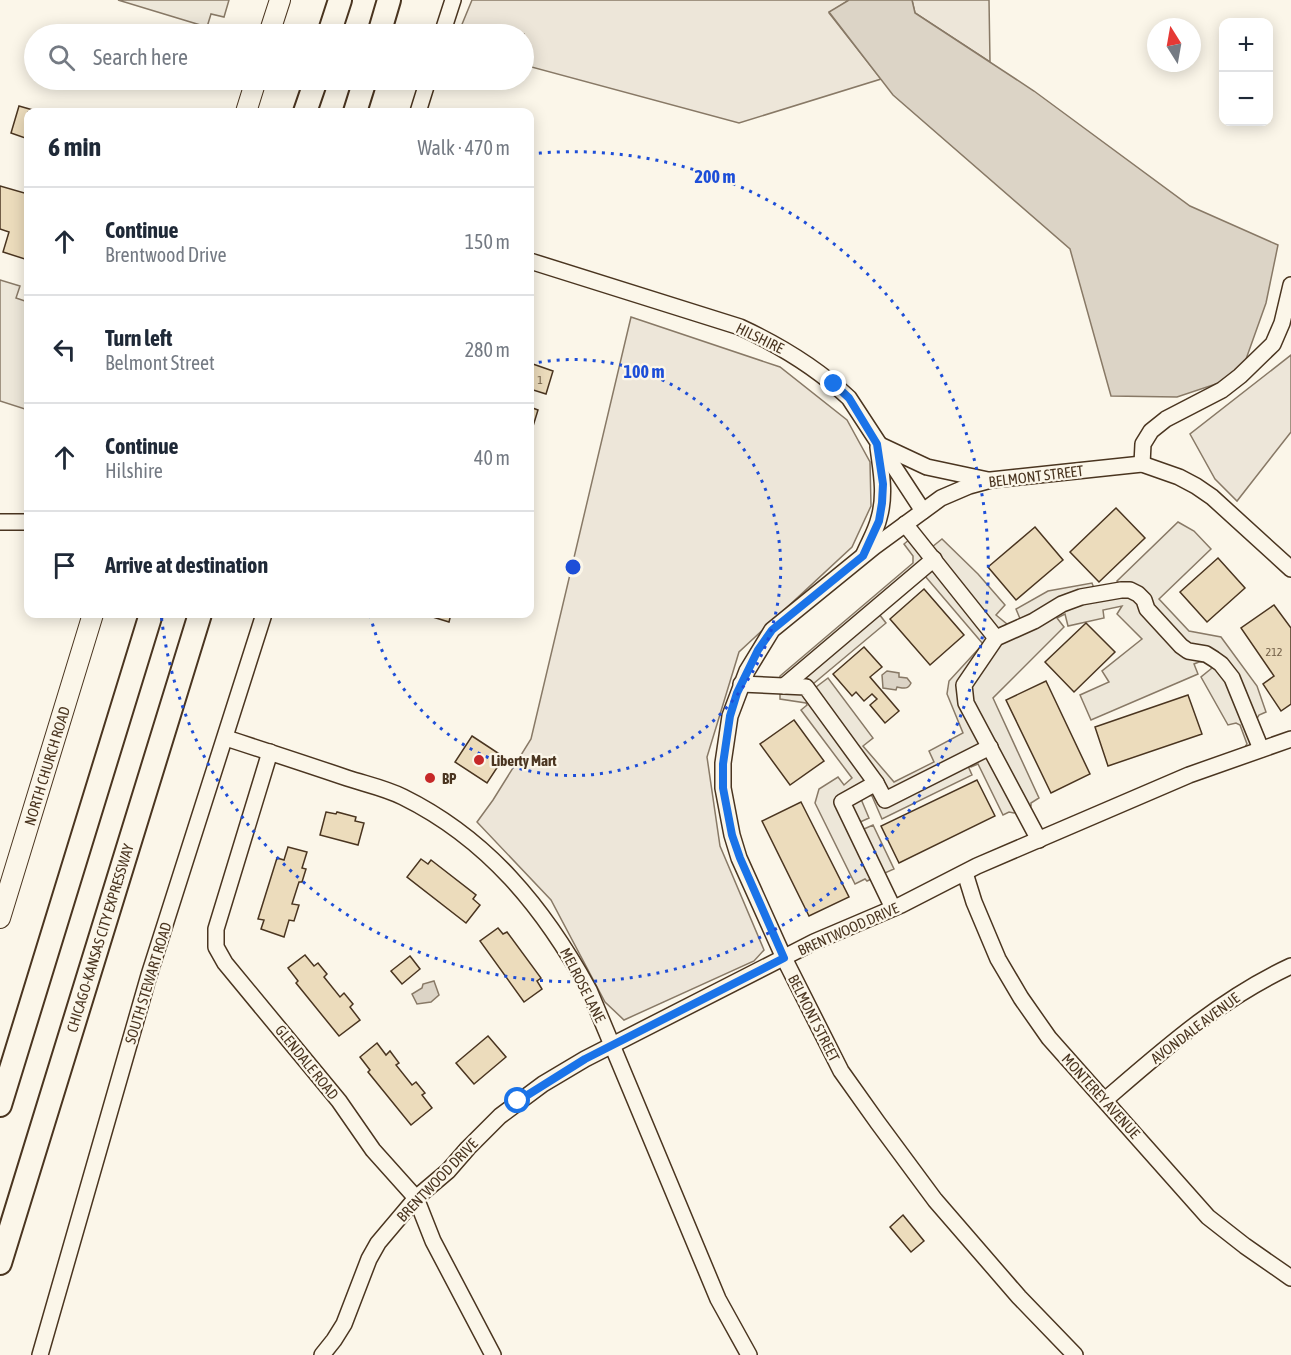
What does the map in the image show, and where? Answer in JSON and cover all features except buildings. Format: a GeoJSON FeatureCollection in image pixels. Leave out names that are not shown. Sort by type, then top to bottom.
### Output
{"type":"FeatureCollection","features":[{"type":"Feature","properties":{"kind":"highway"},"geometry":{"type":"LineString","coordinates":[[332,24],[340,0]]}},
{"type":"Feature","properties":{"kind":"highway"},"geometry":{"type":"LineString","coordinates":[[382,24],[389,0]]}},
{"type":"Feature","properties":{"kind":"highway"},"geometry":{"type":"LineString","coordinates":[[306,108],[313,90]]}},
{"type":"Feature","properties":{"kind":"highway"},"geometry":{"type":"LineString","coordinates":[[356,108],[362,90]]}},
{"type":"Feature","properties":{"kind":"highway"},"geometry":{"type":"LineString","coordinates":[[0,1105],[150,618]]}},
{"type":"Feature","properties":{"kind":"highway","name":"CHICAGO-KANSAS CITY EXPRESSWAY"},"geometry":{"type":"LineString","coordinates":[[0,1263],[199,618]]}},
{"type":"Feature","properties":{"kind":"main road"},"geometry":{"type":"LineString","coordinates":[[272,24],[280,0]]}},
{"type":"Feature","properties":{"kind":"main road"},"geometry":{"type":"LineString","coordinates":[[247,108],[253,90]]}},
{"type":"Feature","properties":{"kind":"main road","name":"NORTH CHURCH ROAD"},"geometry":{"type":"LineString","coordinates":[[0,918],[92,618]]}},
{"type":"Feature","properties":{"kind":"street"},"geometry":{"type":"LineString","coordinates":[[445,24],[453,0]]}},
{"type":"Feature","properties":{"kind":"street"},"geometry":{"type":"LineString","coordinates":[[419,108],[426,90]]}},
{"type":"Feature","properties":{"kind":"street","name":"HILSHIRE"},"geometry":{"type":"LineString","coordinates":[[534,262],[740,327],[791,354],[849,398],[923,511]]}},
{"type":"Feature","properties":{"kind":"street"},"geometry":{"type":"LineString","coordinates":[[1291,285],[1282,323],[1273,344],[1222,390],[1166,419],[1151,431],[1143,444],[1142,464],[1179,477],[1212,497],[1291,569]]}},
{"type":"Feature","properties":{"kind":"street"},"geometry":{"type":"LineString","coordinates":[[877,444],[927,467],[991,480]]}},
{"type":"Feature","properties":{"kind":"street","name":"BELMONT STREET"},"geometry":{"type":"LineString","coordinates":[[863,556],[879,521],[882,503],[883,484],[877,444]]}},
{"type":"Feature","properties":{"kind":"street","name":"BELMONT STREET"},"geometry":{"type":"LineString","coordinates":[[1075,1355],[1018,1297],[935,1200],[841,1071],[784,958],[740,858],[726,812],[723,780],[725,740],[741,684],[758,650],[772,630],[863,556],[941,498],[969,486],[991,480],[1142,464]]}},
{"type":"Feature","properties":{"kind":"street"},"geometry":{"type":"LineString","coordinates":[[0,522],[24,522]]}},
{"type":"Feature","properties":{"kind":"street"},"geometry":{"type":"LineString","coordinates":[[905,524],[996,638]]}},
{"type":"Feature","properties":{"kind":"street"},"geometry":{"type":"LineString","coordinates":[[784,686],[934,559]]}},
{"type":"Feature","properties":{"kind":"street"},"geometry":{"type":"LineString","coordinates":[[1039,840],[966,703],[963,685],[996,638],[1034,621],[1062,604],[1101,592],[1130,590],[1138,594],[1144,600],[1147,609],[1181,646],[1188,651],[1214,658],[1227,670],[1261,749]]}},
{"type":"Feature","properties":{"kind":"street","name":"SOUTH STEWART ROAD"},"geometry":{"type":"LineString","coordinates":[[40,1355],[149,975],[263,618]]}},
{"type":"Feature","properties":{"kind":"street"},"geometry":{"type":"LineString","coordinates":[[741,684],[806,687],[876,783],[885,800],[990,747]]}},
{"type":"Feature","properties":{"kind":"street","name":"MELROSE LANE"},"geometry":{"type":"LineString","coordinates":[[226,738],[400,795],[446,823],[470,841],[524,891],[551,926],[589,990],[718,1299],[749,1355]]}},
{"type":"Feature","properties":{"kind":"street","name":"BRENTWOOD DRIVE"},"geometry":{"type":"LineString","coordinates":[[322,1355],[344,1324],[369,1259],[378,1243],[416,1198],[448,1172],[492,1124],[518,1101],[576,1065],[814,942],[894,908],[1039,840],[1189,776],[1291,739]]}},
{"type":"Feature","properties":{"kind":"street","name":"GLENDALE ROAD"},"geometry":{"type":"LineString","coordinates":[[270,752],[216,929],[216,947],[225,963],[339,1101],[373,1150],[416,1198],[433,1241],[493,1355]]}},
{"type":"Feature","properties":{"kind":"street"},"geometry":{"type":"LineString","coordinates":[[876,783],[842,802],[894,908]]}},
{"type":"Feature","properties":{"kind":"street","name":"MONTEREY AVENUE"},"geometry":{"type":"LineString","coordinates":[[965,873],[985,931],[998,958],[1021,998],[1049,1038],[1208,1217],[1291,1278]]}},
{"type":"Feature","properties":{"kind":"street","name":"AVONDALE AVENUE"},"geometry":{"type":"LineString","coordinates":[[1105,1100],[1185,1031],[1258,981],[1291,966]]}},
{"type":"Feature","properties":{"kind":"shaded area"},"geometry":{"type":"Polygon","coordinates":[[[118,0],[229,0],[224,17],[211,14],[208,24],[197,24],[118,0]]]}},
{"type":"Feature","properties":{"kind":"shaded area"},"geometry":{"type":"Polygon","coordinates":[[[472,0],[849,0],[829,13],[881,79],[739,123],[534,68],[534,24],[462,24],[472,0]]]}},
{"type":"Feature","properties":{"kind":"shaded area"},"geometry":{"type":"Polygon","coordinates":[[[849,0],[912,0],[915,13],[1034,91],[1190,206],[1278,245],[1266,303],[1240,376],[1177,397],[1111,396],[1070,249],[893,95],[829,12],[849,0]]]}},
{"type":"Feature","properties":{"kind":"shaded area"},"geometry":{"type":"Polygon","coordinates":[[[912,0],[989,0],[990,62],[915,13],[912,0]]]}},
{"type":"Feature","properties":{"kind":"shaded area"},"geometry":{"type":"Polygon","coordinates":[[[0,280],[20,286],[16,298],[24,301],[24,409],[0,401],[0,280]]]}},
{"type":"Feature","properties":{"kind":"shaded area"},"geometry":{"type":"Polygon","coordinates":[[[631,317],[780,367],[847,420],[870,462],[871,506],[852,547],[739,652],[707,757],[720,846],[764,950],[754,961],[624,1020],[605,1002],[551,900],[477,822],[531,739],[631,317]]]}},
{"type":"Feature","properties":{"kind":"shaded area"},"geometry":{"type":"Polygon","coordinates":[[[1291,355],[1291,432],[1237,501],[1215,479],[1190,434],[1291,355]]]}},
{"type":"Feature","properties":{"kind":"shaded area"},"geometry":{"type":"Polygon","coordinates":[[[1178,522],[1194,531],[1211,549],[1159,599],[1189,631],[1221,637],[1257,686],[1266,712],[1259,715],[1256,720],[1265,740],[1270,741],[1242,751],[1247,744],[1240,725],[1236,723],[1228,725],[1201,677],[1212,668],[1206,662],[1194,664],[1198,674],[1091,720],[1080,695],[1109,682],[1102,671],[1142,639],[1117,614],[1122,606],[1103,610],[1104,618],[1068,626],[1065,614],[1057,618],[1064,627],[993,698],[1039,798],[1031,803],[1031,806],[1003,815],[978,764],[968,766],[972,775],[882,819],[872,796],[869,795],[861,799],[869,818],[860,822],[864,829],[873,825],[894,869],[855,884],[815,803],[819,789],[838,777],[844,785],[852,778],[801,710],[807,705],[806,703],[780,699],[780,676],[913,563],[913,556],[904,544],[910,539],[932,547],[942,539],[978,574],[1005,605],[996,615],[1007,624],[1021,621],[1016,609],[1048,591],[1092,583],[1095,591],[1122,586],[1117,581],[1178,522]],[[925,576],[879,614],[886,623],[813,684],[816,687],[828,678],[873,738],[863,746],[894,782],[934,762],[929,751],[963,733],[947,694],[949,681],[983,644],[925,576]]]}},
{"type":"Feature","properties":{"kind":"shaded area"},"geometry":{"type":"Polygon","coordinates":[[[887,671],[899,673],[899,677],[907,678],[910,685],[905,688],[897,687],[896,690],[883,688],[882,675],[887,671]]]}},
{"type":"Feature","properties":{"kind":"shaded area"},"geometry":{"type":"Polygon","coordinates":[[[434,981],[439,995],[431,1002],[417,1004],[412,994],[422,988],[423,984],[434,981]]]}},
{"type":"Feature","properties":{"kind":"place","name":"Liberty Mart"},"geometry":{"type":"Point","coordinates":[479,760]}},
{"type":"Feature","properties":{"kind":"place","name":"BP"},"geometry":{"type":"Point","coordinates":[430,778]}},
{"type":"Feature","properties":{"kind":"route"},"geometry":{"type":"LineString","coordinates":[[518,1101],[585,1059],[784,958],[732,835],[723,788],[725,740],[737,693],[758,650],[772,630],[863,556],[879,521],[883,484],[877,444],[849,398],[834,384]]}}]}
